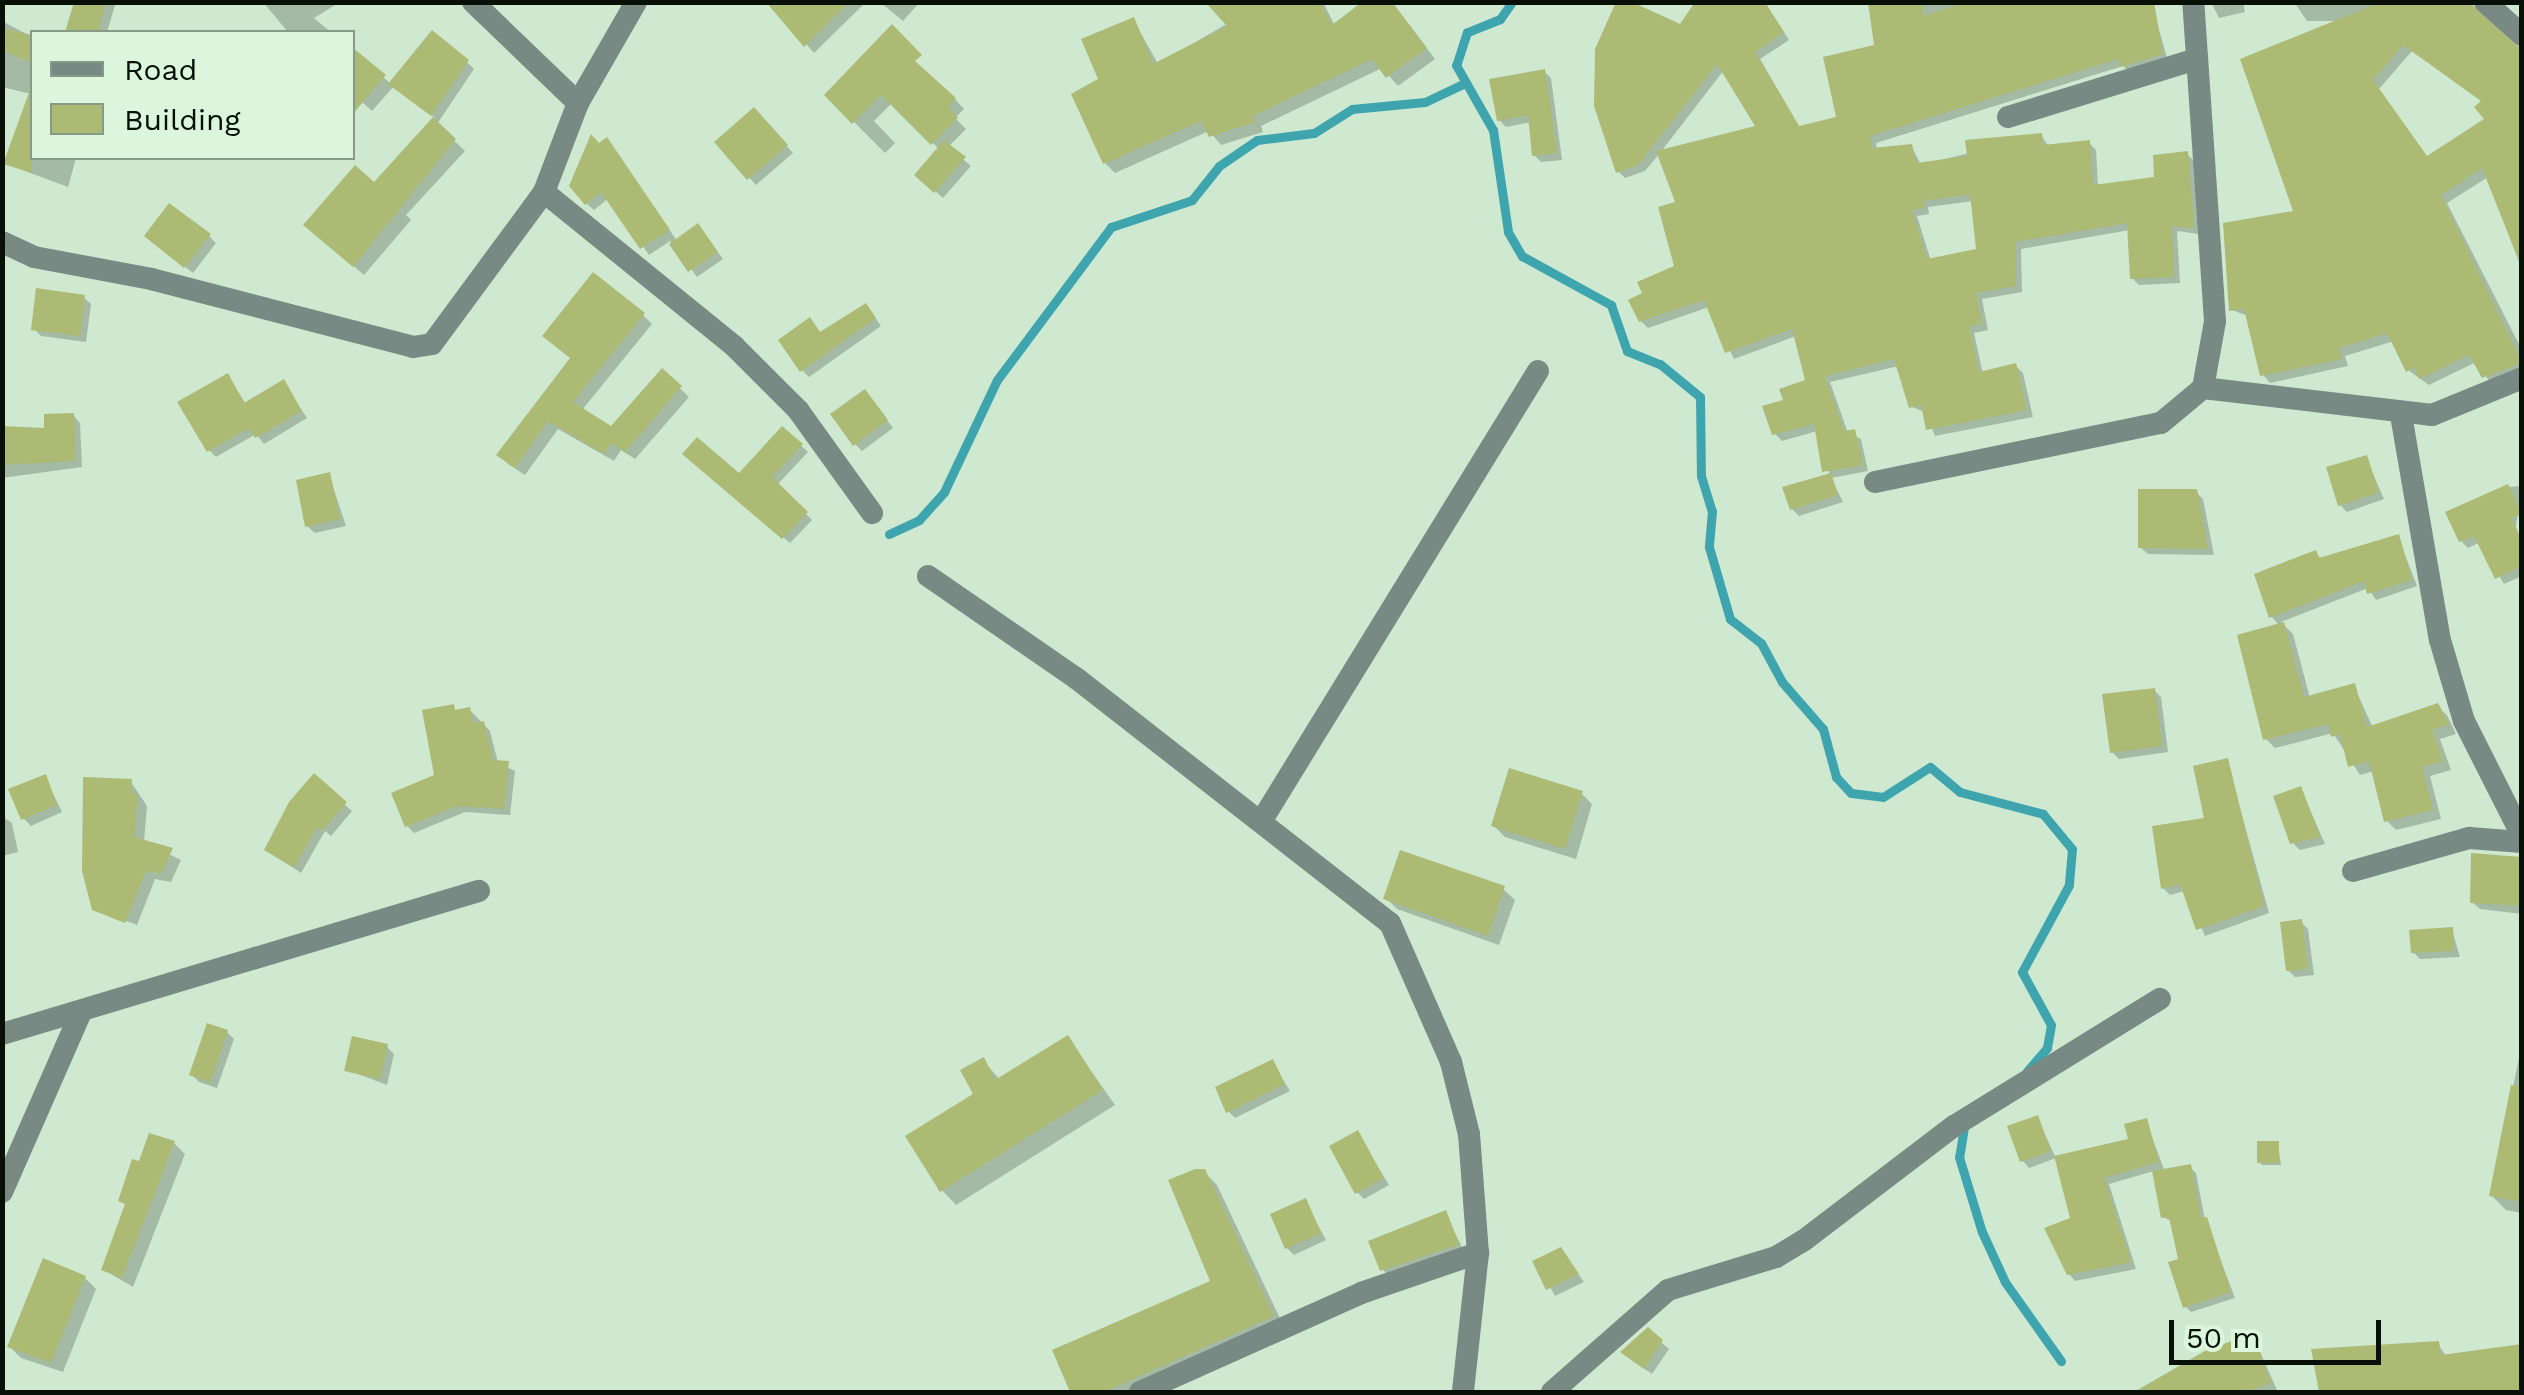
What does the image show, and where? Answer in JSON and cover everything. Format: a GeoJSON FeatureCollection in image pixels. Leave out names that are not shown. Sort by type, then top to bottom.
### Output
{"type":"FeatureCollection","features":[{"type":"Feature","properties":{"kind":"street"},"geometry":{"type":"LineString","coordinates":[[473,2],[578,103]]}},
{"type":"Feature","properties":{"kind":"street"},"geometry":{"type":"LineString","coordinates":[[2,242],[34,258],[151,279],[413,347],[432,344],[544,192],[578,103],[636,2]]}},
{"type":"Feature","properties":{"kind":"street"},"geometry":{"type":"LineString","coordinates":[[1875,482],[2161,423],[2203,388],[2214,321],[2193,2]]}},
{"type":"Feature","properties":{"kind":"street"},"geometry":{"type":"LineString","coordinates":[[2485,2],[2522,36]]}},
{"type":"Feature","properties":{"kind":"street"},"geometry":{"type":"LineString","coordinates":[[2008,117],[2197,59]]}},
{"type":"Feature","properties":{"kind":"street"},"geometry":{"type":"LineString","coordinates":[[544,192],[734,346],[798,410],[872,513]]}},
{"type":"Feature","properties":{"kind":"street"},"geometry":{"type":"LineString","coordinates":[[1262,820],[1538,371]]}},
{"type":"Feature","properties":{"kind":"street"},"geometry":{"type":"LineString","coordinates":[[2203,388],[2432,415],[2522,378]]}},
{"type":"Feature","properties":{"kind":"street"},"geometry":{"type":"LineString","coordinates":[[2353,871],[2469,838],[2522,839],[2454,689],[2420,540],[2401,414]]}},
{"type":"Feature","properties":{"kind":"street"},"geometry":{"type":"LineString","coordinates":[[928,576],[1262,820],[1390,922],[1450,1062],[1469,1134],[1478,1253],[1463,1392]]}},
{"type":"Feature","properties":{"kind":"street"},"geometry":{"type":"LineString","coordinates":[[2,1034],[478,891]]}},
{"type":"Feature","properties":{"kind":"street"},"geometry":{"type":"LineString","coordinates":[[1552,1392],[1668,1290],[1776,1258],[1954,1126],[2160,999]]}},
{"type":"Feature","properties":{"kind":"street"},"geometry":{"type":"LineString","coordinates":[[2,1192],[81,1012]]}},
{"type":"Feature","properties":{"kind":"street"},"geometry":{"type":"LineString","coordinates":[[1140,1392],[1361,1292],[1478,1253]]}},
{"type":"Feature","properties":{"kind":"building"},"geometry":{"type":"Polygon","coordinates":[[[74,2],[106,2],[99,30],[66,30],[74,2]]]}},
{"type":"Feature","properties":{"kind":"building"},"geometry":{"type":"Polygon","coordinates":[[[766,2],[849,2],[804,47],[766,2]]]}},
{"type":"Feature","properties":{"kind":"building"},"geometry":{"type":"Polygon","coordinates":[[[1205,2],[1320,2],[1332,25],[1362,2],[1392,2],[1427,48],[1386,78],[1372,59],[1253,116],[1255,122],[1209,137],[1201,121],[1103,164],[1071,94],[1098,79],[1081,39],[1134,17],[1153,64],[1227,26],[1205,2]]]}},
{"type":"Feature","properties":{"kind":"building"},"geometry":{"type":"Polygon","coordinates":[[[1616,2],[1632,2],[1680,24],[1695,2],[1765,2],[1784,32],[1755,52],[1799,126],[1836,117],[1823,57],[1874,45],[1868,2],[1922,2],[1924,16],[1966,2],[2154,2],[2163,54],[2120,67],[2118,59],[1870,136],[1872,148],[1912,144],[1916,163],[1967,156],[1965,140],[2042,133],[2043,145],[2090,140],[2093,185],[2154,177],[2153,155],[2188,151],[2194,228],[2172,226],[2174,277],[2130,279],[2127,223],[2015,242],[2016,286],[1976,293],[1982,324],[1969,326],[1979,372],[2016,363],[2027,410],[1926,430],[1921,405],[1909,408],[1894,359],[1825,376],[1844,431],[1855,429],[1863,465],[1822,472],[1814,424],[1772,435],[1762,406],[1783,400],[1779,389],[1805,380],[1792,329],[1725,353],[1704,300],[1639,322],[1628,300],[1642,293],[1637,282],[1674,266],[1658,207],[1675,202],[1656,151],[1755,126],[1717,64],[1638,165],[1616,173],[1594,106],[1595,49],[1616,2]],[[1970,194],[1923,201],[1924,208],[1912,210],[1927,259],[1976,249],[1970,194]]]}},
{"type":"Feature","properties":{"kind":"building"},"geometry":{"type":"Polygon","coordinates":[[[2381,2],[2469,2],[2522,50],[2522,269],[2482,168],[2441,195],[2522,363],[2482,378],[2469,355],[2419,379],[2414,367],[2406,372],[2387,333],[2339,348],[2342,359],[2260,376],[2244,309],[2229,311],[2223,223],[2293,211],[2240,59],[2381,2]],[[2403,45],[2373,80],[2427,156],[2484,119],[2474,107],[2481,101],[2403,45]]]}},
{"type":"Feature","properties":{"kind":"building"},"geometry":{"type":"Polygon","coordinates":[[[892,24],[922,55],[915,61],[956,98],[948,107],[958,118],[931,145],[881,95],[852,124],[824,95],[892,24]]]}},
{"type":"Feature","properties":{"kind":"building"},"geometry":{"type":"Polygon","coordinates":[[[2,28],[30,35],[30,62],[2,50],[2,28]]]}},
{"type":"Feature","properties":{"kind":"building"},"geometry":{"type":"Polygon","coordinates":[[[432,30],[469,60],[431,116],[388,84],[432,30]]]}},
{"type":"Feature","properties":{"kind":"building"},"geometry":{"type":"Polygon","coordinates":[[[355,49],[386,75],[355,111],[355,49]]]}},
{"type":"Feature","properties":{"kind":"building"},"geometry":{"type":"Polygon","coordinates":[[[1545,69],[1557,153],[1532,156],[1528,115],[1497,121],[1489,79],[1545,69]]]}},
{"type":"Feature","properties":{"kind":"building"},"geometry":{"type":"Polygon","coordinates":[[[30,90],[32,173],[3,164],[30,90]]]}},
{"type":"Feature","properties":{"kind":"building"},"geometry":{"type":"Polygon","coordinates":[[[754,107],[788,145],[747,180],[714,142],[754,107]]]}},
{"type":"Feature","properties":{"kind":"building"},"geometry":{"type":"Polygon","coordinates":[[[433,117],[456,139],[353,267],[303,225],[355,165],[374,182],[433,117]]]}},
{"type":"Feature","properties":{"kind":"building"},"geometry":{"type":"Polygon","coordinates":[[[591,134],[599,143],[607,137],[670,230],[640,249],[601,192],[585,205],[569,186],[591,134]]]}},
{"type":"Feature","properties":{"kind":"building"},"geometry":{"type":"Polygon","coordinates":[[[944,140],[966,157],[934,193],[914,175],[944,140]]]}},
{"type":"Feature","properties":{"kind":"building"},"geometry":{"type":"Polygon","coordinates":[[[169,203],[211,234],[184,268],[144,236],[169,203]]]}},
{"type":"Feature","properties":{"kind":"building"},"geometry":{"type":"Polygon","coordinates":[[[698,223],[718,252],[688,272],[669,244],[698,223]]]}},
{"type":"Feature","properties":{"kind":"building"},"geometry":{"type":"Polygon","coordinates":[[[593,272],[645,313],[573,402],[611,426],[662,368],[682,386],[625,452],[611,443],[604,454],[548,421],[515,468],[496,455],[570,358],[542,336],[593,272]]]}},
{"type":"Feature","properties":{"kind":"building"},"geometry":{"type":"Polygon","coordinates":[[[36,288],[85,295],[80,336],[31,330],[36,288]]]}},
{"type":"Feature","properties":{"kind":"building"},"geometry":{"type":"Polygon","coordinates":[[[866,303],[876,318],[800,372],[778,340],[810,317],[820,332],[866,303]]]}},
{"type":"Feature","properties":{"kind":"building"},"geometry":{"type":"Polygon","coordinates":[[[228,373],[244,403],[284,379],[302,411],[255,438],[249,428],[207,452],[177,402],[228,373]]]}},
{"type":"Feature","properties":{"kind":"building"},"geometry":{"type":"Polygon","coordinates":[[[865,389],[888,420],[853,446],[830,414],[865,389]]]}},
{"type":"Feature","properties":{"kind":"building"},"geometry":{"type":"Polygon","coordinates":[[[74,413],[76,461],[2,465],[2,426],[44,428],[44,414],[74,413]]]}},
{"type":"Feature","properties":{"kind":"building"},"geometry":{"type":"Polygon","coordinates":[[[782,426],[803,444],[772,477],[808,512],[782,539],[682,454],[697,437],[739,473],[782,426]]]}},
{"type":"Feature","properties":{"kind":"building"},"geometry":{"type":"Polygon","coordinates":[[[2367,455],[2379,492],[2338,506],[2326,467],[2367,455]]]}},
{"type":"Feature","properties":{"kind":"building"},"geometry":{"type":"Polygon","coordinates":[[[330,472],[340,519],[305,527],[296,480],[330,472]]]}},
{"type":"Feature","properties":{"kind":"building"},"geometry":{"type":"Polygon","coordinates":[[[1831,473],[1838,495],[1790,510],[1782,487],[1831,473]]]}},
{"type":"Feature","properties":{"kind":"building"},"geometry":{"type":"Polygon","coordinates":[[[2508,484],[2522,514],[2511,518],[2522,540],[2522,566],[2495,579],[2474,536],[2459,542],[2445,512],[2508,484]]]}},
{"type":"Feature","properties":{"kind":"building"},"geometry":{"type":"Polygon","coordinates":[[[2138,489],[2197,489],[2208,549],[2138,548],[2138,489]]]}},
{"type":"Feature","properties":{"kind":"building"},"geometry":{"type":"Polygon","coordinates":[[[2399,534],[2412,580],[2367,594],[2364,581],[2269,618],[2254,574],[2316,550],[2319,558],[2399,534]]]}},
{"type":"Feature","properties":{"kind":"building"},"geometry":{"type":"Polygon","coordinates":[[[2284,622],[2304,697],[2355,683],[2367,727],[2438,703],[2449,724],[2432,730],[2443,761],[2422,767],[2433,810],[2384,822],[2369,761],[2348,767],[2340,734],[2331,737],[2328,724],[2263,740],[2237,635],[2284,622]]]}},
{"type":"Feature","properties":{"kind":"building"},"geometry":{"type":"Polygon","coordinates":[[[2155,688],[2162,746],[2110,753],[2102,694],[2155,688]]]}},
{"type":"Feature","properties":{"kind":"building"},"geometry":{"type":"Polygon","coordinates":[[[454,704],[455,710],[470,707],[473,723],[484,721],[493,760],[509,761],[504,809],[457,806],[405,827],[391,793],[434,775],[422,710],[454,704]]]}},
{"type":"Feature","properties":{"kind":"building"},"geometry":{"type":"Polygon","coordinates":[[[2228,758],[2264,906],[2196,930],[2180,884],[2161,889],[2152,826],[2204,818],[2193,766],[2228,758]]]}},
{"type":"Feature","properties":{"kind":"building"},"geometry":{"type":"Polygon","coordinates":[[[1509,768],[1583,791],[1565,849],[1491,826],[1509,768]]]}},
{"type":"Feature","properties":{"kind":"building"},"geometry":{"type":"Polygon","coordinates":[[[314,773],[347,802],[322,831],[317,827],[294,868],[264,850],[289,802],[314,773]]]}},
{"type":"Feature","properties":{"kind":"building"},"geometry":{"type":"Polygon","coordinates":[[[46,774],[57,805],[21,820],[8,789],[46,774]]]}},
{"type":"Feature","properties":{"kind":"building"},"geometry":{"type":"Polygon","coordinates":[[[83,777],[132,779],[131,793],[138,794],[134,837],[173,848],[161,874],[146,871],[125,923],[92,910],[82,871],[83,777]]]}},
{"type":"Feature","properties":{"kind":"building"},"geometry":{"type":"Polygon","coordinates":[[[2301,786],[2320,837],[2290,844],[2273,796],[2301,786]]]}},
{"type":"Feature","properties":{"kind":"building"},"geometry":{"type":"Polygon","coordinates":[[[1400,850],[1505,886],[1488,936],[1383,899],[1400,850]]]}},
{"type":"Feature","properties":{"kind":"building"},"geometry":{"type":"Polygon","coordinates":[[[2471,853],[2522,857],[2522,906],[2470,903],[2471,853]]]}},
{"type":"Feature","properties":{"kind":"building"},"geometry":{"type":"Polygon","coordinates":[[[2302,919],[2308,969],[2286,971],[2280,922],[2302,919]]]}},
{"type":"Feature","properties":{"kind":"building"},"geometry":{"type":"Polygon","coordinates":[[[2453,927],[2454,951],[2411,953],[2409,930],[2453,927]]]}},
{"type":"Feature","properties":{"kind":"building"},"geometry":{"type":"Polygon","coordinates":[[[207,1023],[228,1030],[210,1083],[189,1075],[207,1023]]]}},
{"type":"Feature","properties":{"kind":"building"},"geometry":{"type":"Polygon","coordinates":[[[1068,1035],[1103,1090],[940,1192],[905,1136],[973,1094],[960,1070],[984,1057],[995,1080],[1068,1035]]]}},
{"type":"Feature","properties":{"kind":"building"},"geometry":{"type":"Polygon","coordinates":[[[352,1036],[388,1044],[380,1079],[344,1071],[352,1036]]]}},
{"type":"Feature","properties":{"kind":"building"},"geometry":{"type":"Polygon","coordinates":[[[1273,1059],[1285,1084],[1226,1113],[1215,1087],[1273,1059]]]}},
{"type":"Feature","properties":{"kind":"building"},"geometry":{"type":"Polygon","coordinates":[[[2511,1085],[2522,1086],[2522,1202],[2489,1196],[2511,1085]]]}},
{"type":"Feature","properties":{"kind":"building"},"geometry":{"type":"Polygon","coordinates":[[[2038,1115],[2051,1151],[2020,1162],[2007,1126],[2038,1115]]]}},
{"type":"Feature","properties":{"kind":"building"},"geometry":{"type":"Polygon","coordinates":[[[2147,1118],[2159,1162],[2104,1178],[2131,1262],[2067,1275],[2044,1228],[2070,1218],[2054,1156],[2128,1139],[2124,1124],[2147,1118]]]}},
{"type":"Feature","properties":{"kind":"building"},"geometry":{"type":"Polygon","coordinates":[[[1358,1130],[1384,1178],[1355,1194],[1329,1146],[1358,1130]]]}},
{"type":"Feature","properties":{"kind":"building"},"geometry":{"type":"Polygon","coordinates":[[[149,1133],[175,1141],[122,1278],[101,1270],[125,1204],[118,1201],[132,1159],[139,1161],[149,1133]]]}},
{"type":"Feature","properties":{"kind":"building"},"geometry":{"type":"Polygon","coordinates":[[[2257,1141],[2279,1141],[2279,1163],[2257,1163],[2257,1141]]]}},
{"type":"Feature","properties":{"kind":"building"},"geometry":{"type":"Polygon","coordinates":[[[2191,1164],[2201,1218],[2207,1217],[2231,1292],[2183,1308],[2168,1262],[2178,1259],[2169,1217],[2161,1218],[2152,1171],[2191,1164]]]}},
{"type":"Feature","properties":{"kind":"building"},"geometry":{"type":"Polygon","coordinates":[[[1205,1169],[1274,1316],[1104,1392],[1070,1392],[1052,1350],[1210,1281],[1168,1180],[1205,1169]]]}},
{"type":"Feature","properties":{"kind":"building"},"geometry":{"type":"Polygon","coordinates":[[[1306,1198],[1321,1233],[1285,1249],[1270,1214],[1306,1198]]]}},
{"type":"Feature","properties":{"kind":"building"},"geometry":{"type":"Polygon","coordinates":[[[1446,1210],[1459,1244],[1380,1271],[1368,1241],[1446,1210]]]}},
{"type":"Feature","properties":{"kind":"building"},"geometry":{"type":"Polygon","coordinates":[[[1561,1247],[1579,1274],[1546,1290],[1532,1261],[1561,1247]]]}},
{"type":"Feature","properties":{"kind":"building"},"geometry":{"type":"Polygon","coordinates":[[[43,1258],[86,1276],[51,1363],[7,1347],[43,1258]]]}},
{"type":"Feature","properties":{"kind":"building"},"geometry":{"type":"Polygon","coordinates":[[[1648,1327],[1663,1340],[1644,1369],[1620,1352],[1648,1327]]]}},
{"type":"Feature","properties":{"kind":"building"},"geometry":{"type":"Polygon","coordinates":[[[2253,1333],[2271,1383],[2246,1392],[2134,1392],[2205,1351],[2253,1333]]]}},
{"type":"Feature","properties":{"kind":"building"},"geometry":{"type":"Polygon","coordinates":[[[2439,1341],[2441,1355],[2522,1344],[2522,1392],[2319,1392],[2311,1349],[2439,1341]]]}},
{"type":"Feature","properties":{"kind":"waterway"},"geometry":{"type":"LineString","coordinates":[[1512,2],[1500,19],[1467,32],[1456,65],[1493,130],[1508,232],[1522,256],[1611,305],[1627,351],[1660,364],[1700,397],[1701,476],[1712,511],[1709,547],[1730,619],[1761,643],[1782,682],[1823,729],[1836,777],[1851,793],[1883,797],[1930,767],[1960,792],[2043,814],[2072,849],[2069,885],[2022,972],[2051,1025],[2047,1048],[2027,1071]]}},
{"type":"Feature","properties":{"kind":"waterway"},"geometry":{"type":"LineString","coordinates":[[889,534],[919,520],[944,492],[997,380],[1111,227],[1192,200],[1219,166],[1257,140],[1314,133],[1352,109],[1425,102],[1465,83]]}},
{"type":"Feature","properties":{"kind":"waterway"},"geometry":{"type":"LineString","coordinates":[[1964,1127],[1959,1157],[1982,1232],[2005,1282],[2061,1361]]}}]}
